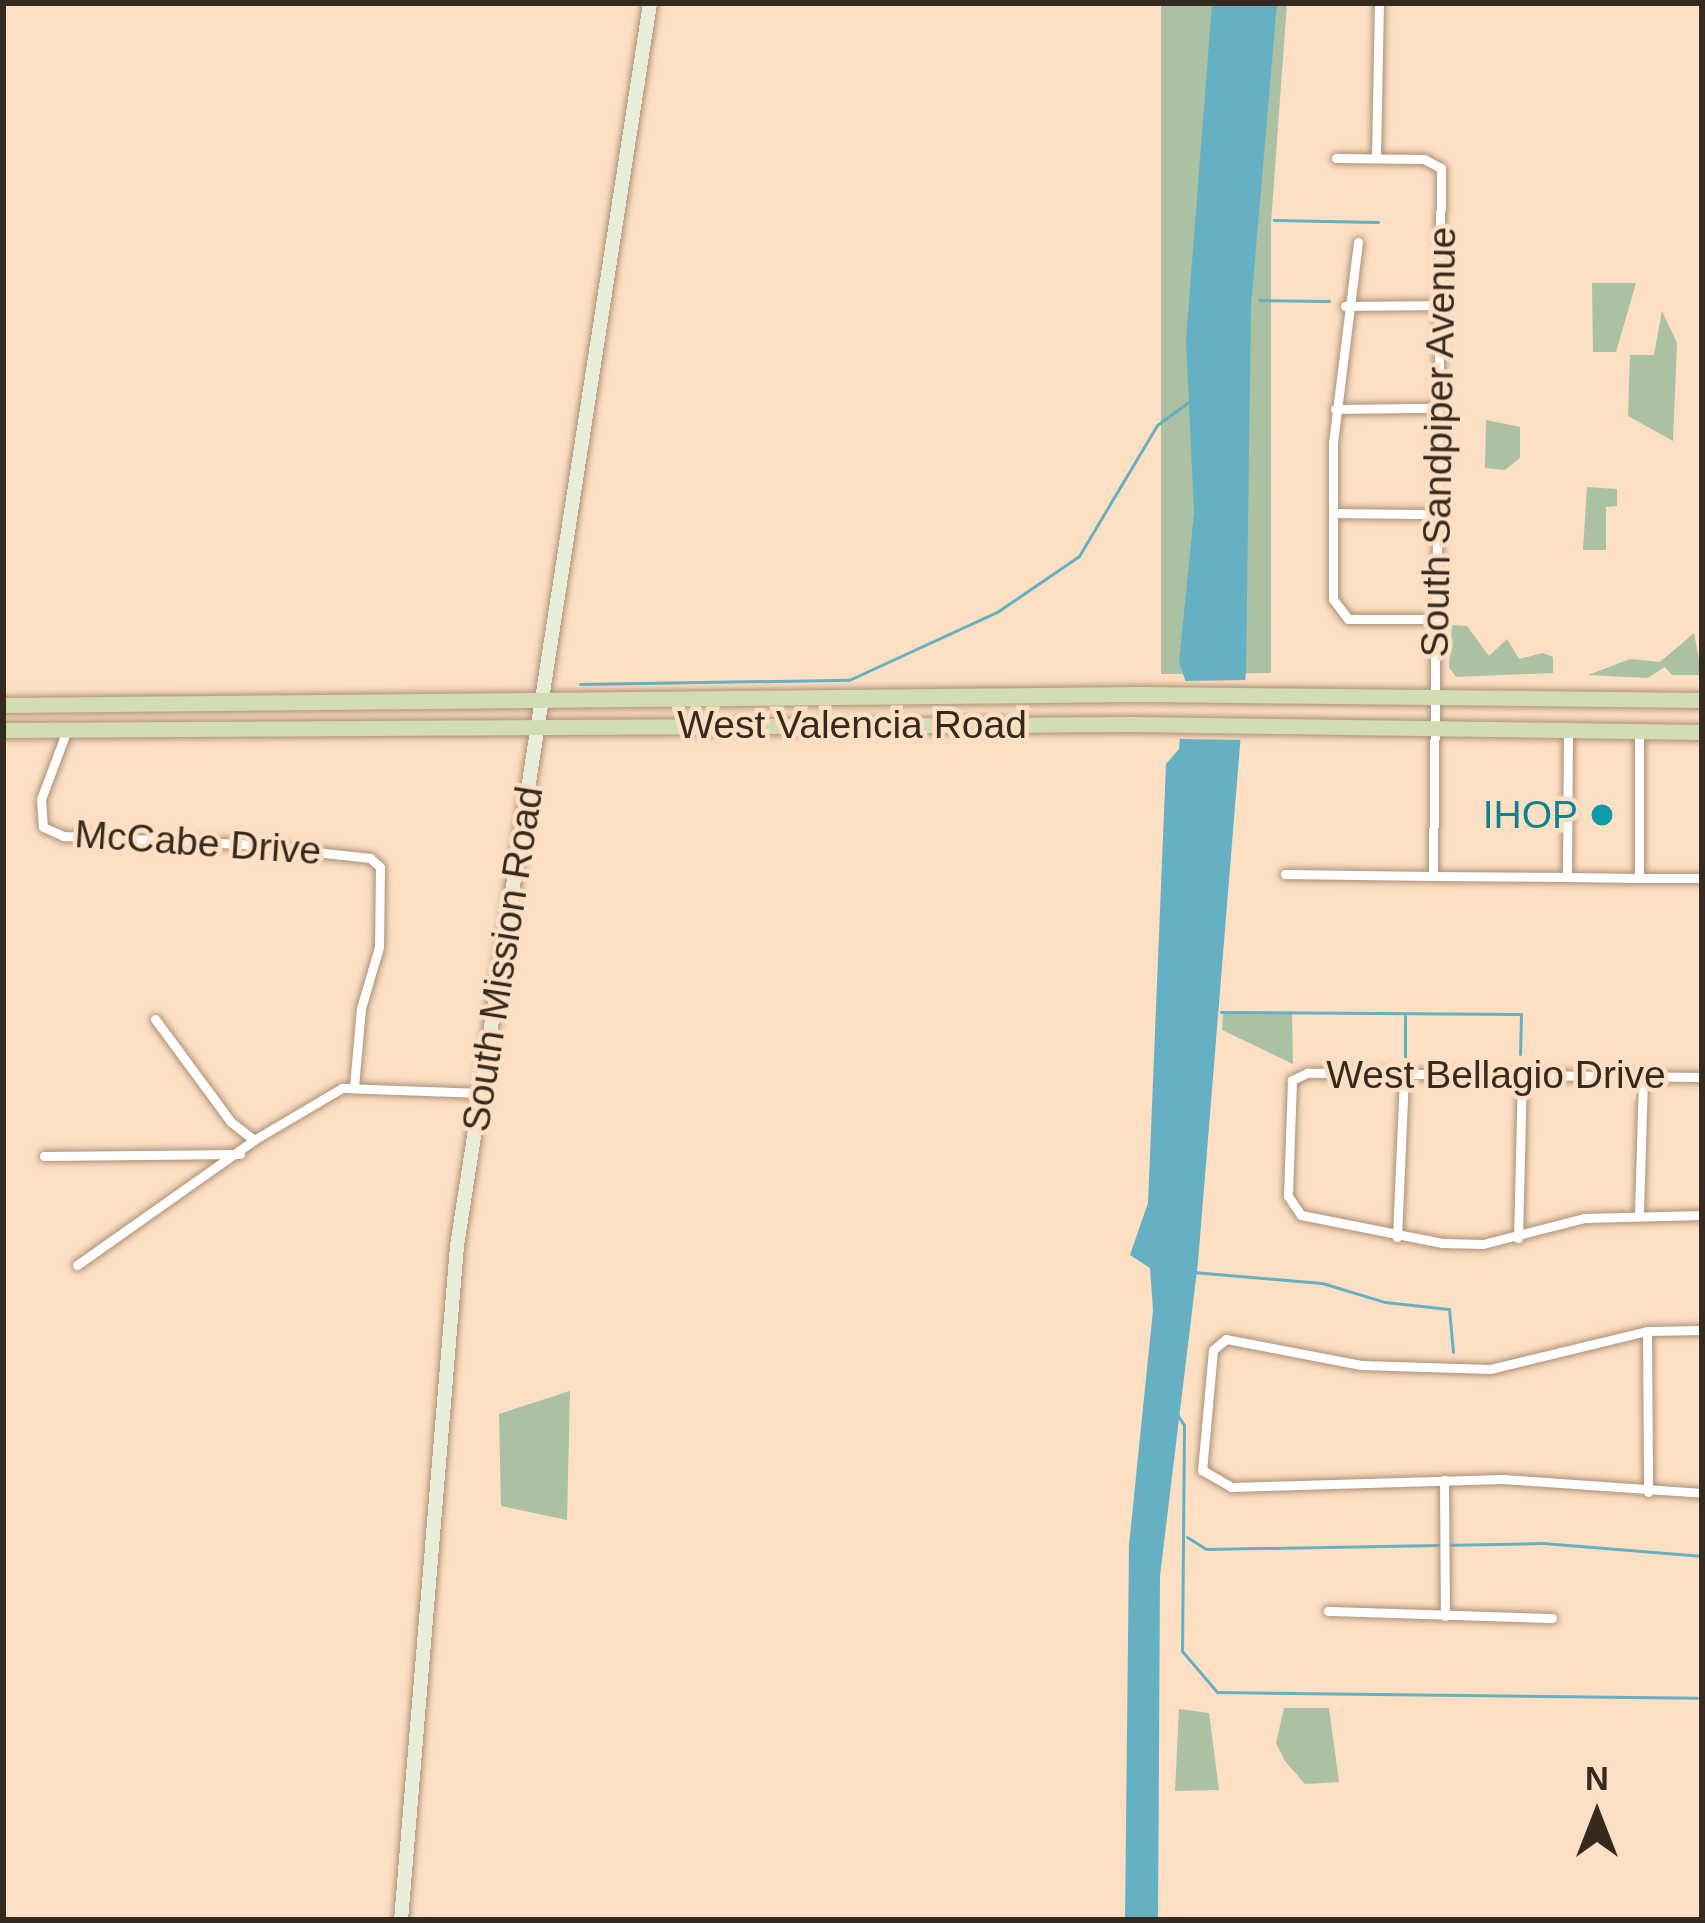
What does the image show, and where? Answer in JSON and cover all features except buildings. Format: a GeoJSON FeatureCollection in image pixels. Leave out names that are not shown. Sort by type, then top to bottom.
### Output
{"type":"FeatureCollection","features":[{"type":"Feature","properties":{"kind":"main road","name":"South Mission Road"},"geometry":{"type":"LineString","coordinates":[[400,1920],[442,1395],[482,1093],[650,3]]}},
{"type":"Feature","properties":{"kind":"main road","name":"West Valencia Road"},"geometry":{"type":"LineString","coordinates":[[3,705],[1182,695],[1702,700]]}},
{"type":"Feature","properties":{"kind":"main road","name":"West Valencia Road"},"geometry":{"type":"LineString","coordinates":[[3,730],[1180,724],[1702,731]]}},
{"type":"Feature","properties":{"kind":"street"},"geometry":{"type":"LineString","coordinates":[[1336,158],[1376,157],[1379,3]]}},
{"type":"Feature","properties":{"kind":"street","name":"South Sandpiper Avenue"},"geometry":{"type":"LineString","coordinates":[[1376,157],[1435,161],[1442,173],[1433,876]]}},
{"type":"Feature","properties":{"kind":"street"},"geometry":{"type":"LineString","coordinates":[[1358,242],[1345,306],[1335,409],[1336,614],[1351,619],[1435,619]]}},
{"type":"Feature","properties":{"kind":"street"},"geometry":{"type":"LineString","coordinates":[[1345,306],[1441,305]]}},
{"type":"Feature","properties":{"kind":"street"},"geometry":{"type":"LineString","coordinates":[[1335,409],[1439,408]]}},
{"type":"Feature","properties":{"kind":"street"},"geometry":{"type":"LineString","coordinates":[[1334,513],[1438,514]]}},
{"type":"Feature","properties":{"kind":"street"},"geometry":{"type":"LineString","coordinates":[[1567,878],[1568,729]]}},
{"type":"Feature","properties":{"kind":"street","name":"McCabe Drive"},"geometry":{"type":"LineString","coordinates":[[67,730],[41,799],[43,826],[63,836],[262,846],[370,858],[380,867],[379,947],[361,1009],[354,1086]]}},
{"type":"Feature","properties":{"kind":"street"},"geometry":{"type":"LineString","coordinates":[[1639,730],[1639,878]]}},
{"type":"Feature","properties":{"kind":"street"},"geometry":{"type":"LineString","coordinates":[[1285,874],[1702,878]]}},
{"type":"Feature","properties":{"kind":"street"},"geometry":{"type":"LineString","coordinates":[[154,1019],[231,1122],[254,1140]]}},
{"type":"Feature","properties":{"kind":"street","name":"West Bellagio Drive"},"geometry":{"type":"LineString","coordinates":[[1397,1237],[1294,1211],[1288,1196],[1292,1080],[1307,1073],[1702,1077]]}},
{"type":"Feature","properties":{"kind":"street"},"geometry":{"type":"LineString","coordinates":[[1404,1074],[1397,1237],[1483,1244],[1584,1218],[1639,1213],[1702,1215]]}},
{"type":"Feature","properties":{"kind":"street"},"geometry":{"type":"LineString","coordinates":[[1518,1238],[1522,1075]]}},
{"type":"Feature","properties":{"kind":"street"},"geometry":{"type":"LineString","coordinates":[[1639,1213],[1642,1076]]}},
{"type":"Feature","properties":{"kind":"street"},"geometry":{"type":"LineString","coordinates":[[77,1265],[254,1140],[354,1086],[482,1093]]}},
{"type":"Feature","properties":{"kind":"street"},"geometry":{"type":"LineString","coordinates":[[44,1156],[240,1154]]}},
{"type":"Feature","properties":{"kind":"street"},"geometry":{"type":"LineString","coordinates":[[1702,1330],[1647,1331],[1490,1369],[1361,1365],[1282,1346],[1217,1342],[1202,1470],[1231,1487],[1444,1480],[1702,1493]]}},
{"type":"Feature","properties":{"kind":"street"},"geometry":{"type":"LineString","coordinates":[[1647,1331],[1648,1492]]}},
{"type":"Feature","properties":{"kind":"street"},"geometry":{"type":"LineString","coordinates":[[1444,1480],[1444,1616]]}},
{"type":"Feature","properties":{"kind":"street"},"geometry":{"type":"LineString","coordinates":[[1328,1611],[1552,1618]]}},
{"type":"Feature","properties":{"kind":"green space"},"geometry":{"type":"Polygon","coordinates":[[[1161,3],[1287,3],[1271,223],[1271,673],[1161,674],[1161,3]]]}},
{"type":"Feature","properties":{"kind":"green space"},"geometry":{"type":"Polygon","coordinates":[[[1592,283],[1636,283],[1616,352],[1593,352],[1592,283]]]}},
{"type":"Feature","properties":{"kind":"green space"},"geometry":{"type":"Polygon","coordinates":[[[1662,311],[1677,343],[1673,441],[1628,416],[1630,355],[1654,355],[1662,311]]]}},
{"type":"Feature","properties":{"kind":"green space"},"geometry":{"type":"Polygon","coordinates":[[[1486,420],[1520,427],[1520,458],[1505,470],[1485,468],[1486,420]]]}},
{"type":"Feature","properties":{"kind":"green space"},"geometry":{"type":"Polygon","coordinates":[[[1587,487],[1617,489],[1617,506],[1606,507],[1606,550],[1583,550],[1587,487]]]}},
{"type":"Feature","properties":{"kind":"green space"},"geometry":{"type":"Polygon","coordinates":[[[1452,625],[1467,626],[1489,656],[1507,639],[1519,659],[1543,653],[1553,657],[1553,673],[1456,677],[1449,667],[1452,625]]]}},
{"type":"Feature","properties":{"kind":"green space"},"geometry":{"type":"Polygon","coordinates":[[[1694,633],[1702,675],[1672,675],[1665,667],[1648,678],[1588,675],[1630,659],[1660,662],[1694,633]]]}},
{"type":"Feature","properties":{"kind":"green space"},"geometry":{"type":"Polygon","coordinates":[[[1223,1013],[1292,1014],[1293,1064],[1222,1030],[1223,1013]]]}},
{"type":"Feature","properties":{"kind":"green space"},"geometry":{"type":"Polygon","coordinates":[[[570,1391],[567,1520],[501,1506],[499,1414],[570,1391]]]}},
{"type":"Feature","properties":{"kind":"green space"},"geometry":{"type":"Polygon","coordinates":[[[1284,1708],[1329,1708],[1339,1782],[1305,1784],[1285,1761],[1276,1743],[1284,1708]]]}},
{"type":"Feature","properties":{"kind":"green space"},"geometry":{"type":"Polygon","coordinates":[[[1179,1709],[1209,1713],[1219,1790],[1175,1791],[1179,1709]]]}},
{"type":"Feature","properties":{"kind":"water"},"geometry":{"type":"Polygon","coordinates":[[[1212,3],[1277,3],[1251,306],[1246,671],[1198,1262],[1160,1576],[1158,1920],[1125,1920],[1129,1545],[1153,1310],[1150,1268],[1130,1255],[1148,1203],[1166,764],[1179,749],[1185,680],[1179,662],[1194,513],[1186,340],[1212,3]]]}},
{"type":"Feature","properties":{"kind":"pier"},"geometry":{"type":"Polygon","coordinates":[[[1248,680],[1246,740],[1180,739],[1184,681],[1248,680]]]}},
{"type":"Feature","properties":{"kind":"waterway"},"geometry":{"type":"LineString","coordinates":[[1274,220],[1378,222]]}},
{"type":"Feature","properties":{"kind":"waterway"},"geometry":{"type":"LineString","coordinates":[[1259,300],[1329,301]]}},
{"type":"Feature","properties":{"kind":"waterway"},"geometry":{"type":"LineString","coordinates":[[580,684],[849,680],[997,612],[1079,556],[1157,425],[1189,402]]}},
{"type":"Feature","properties":{"kind":"waterway"},"geometry":{"type":"LineString","coordinates":[[1221,1012],[1521,1014],[1520,1054]]}},
{"type":"Feature","properties":{"kind":"waterway"},"geometry":{"type":"LineString","coordinates":[[1405,1016],[1405,1062]]}},
{"type":"Feature","properties":{"kind":"waterway"},"geometry":{"type":"LineString","coordinates":[[1193,1272],[1322,1283],[1385,1302],[1449,1309],[1453,1352]]}},
{"type":"Feature","properties":{"kind":"waterway"},"geometry":{"type":"LineString","coordinates":[[1177,1414],[1184,1425],[1182,1651],[1217,1692],[1697,1698]]}},
{"type":"Feature","properties":{"kind":"waterway"},"geometry":{"type":"LineString","coordinates":[[1187,1537],[1206,1549],[1543,1543],[1702,1556]]}},
{"type":"Feature","properties":{"kind":"place","name":"IHOP"},"geometry":{"type":"Point","coordinates":[1602,815]}}]}
